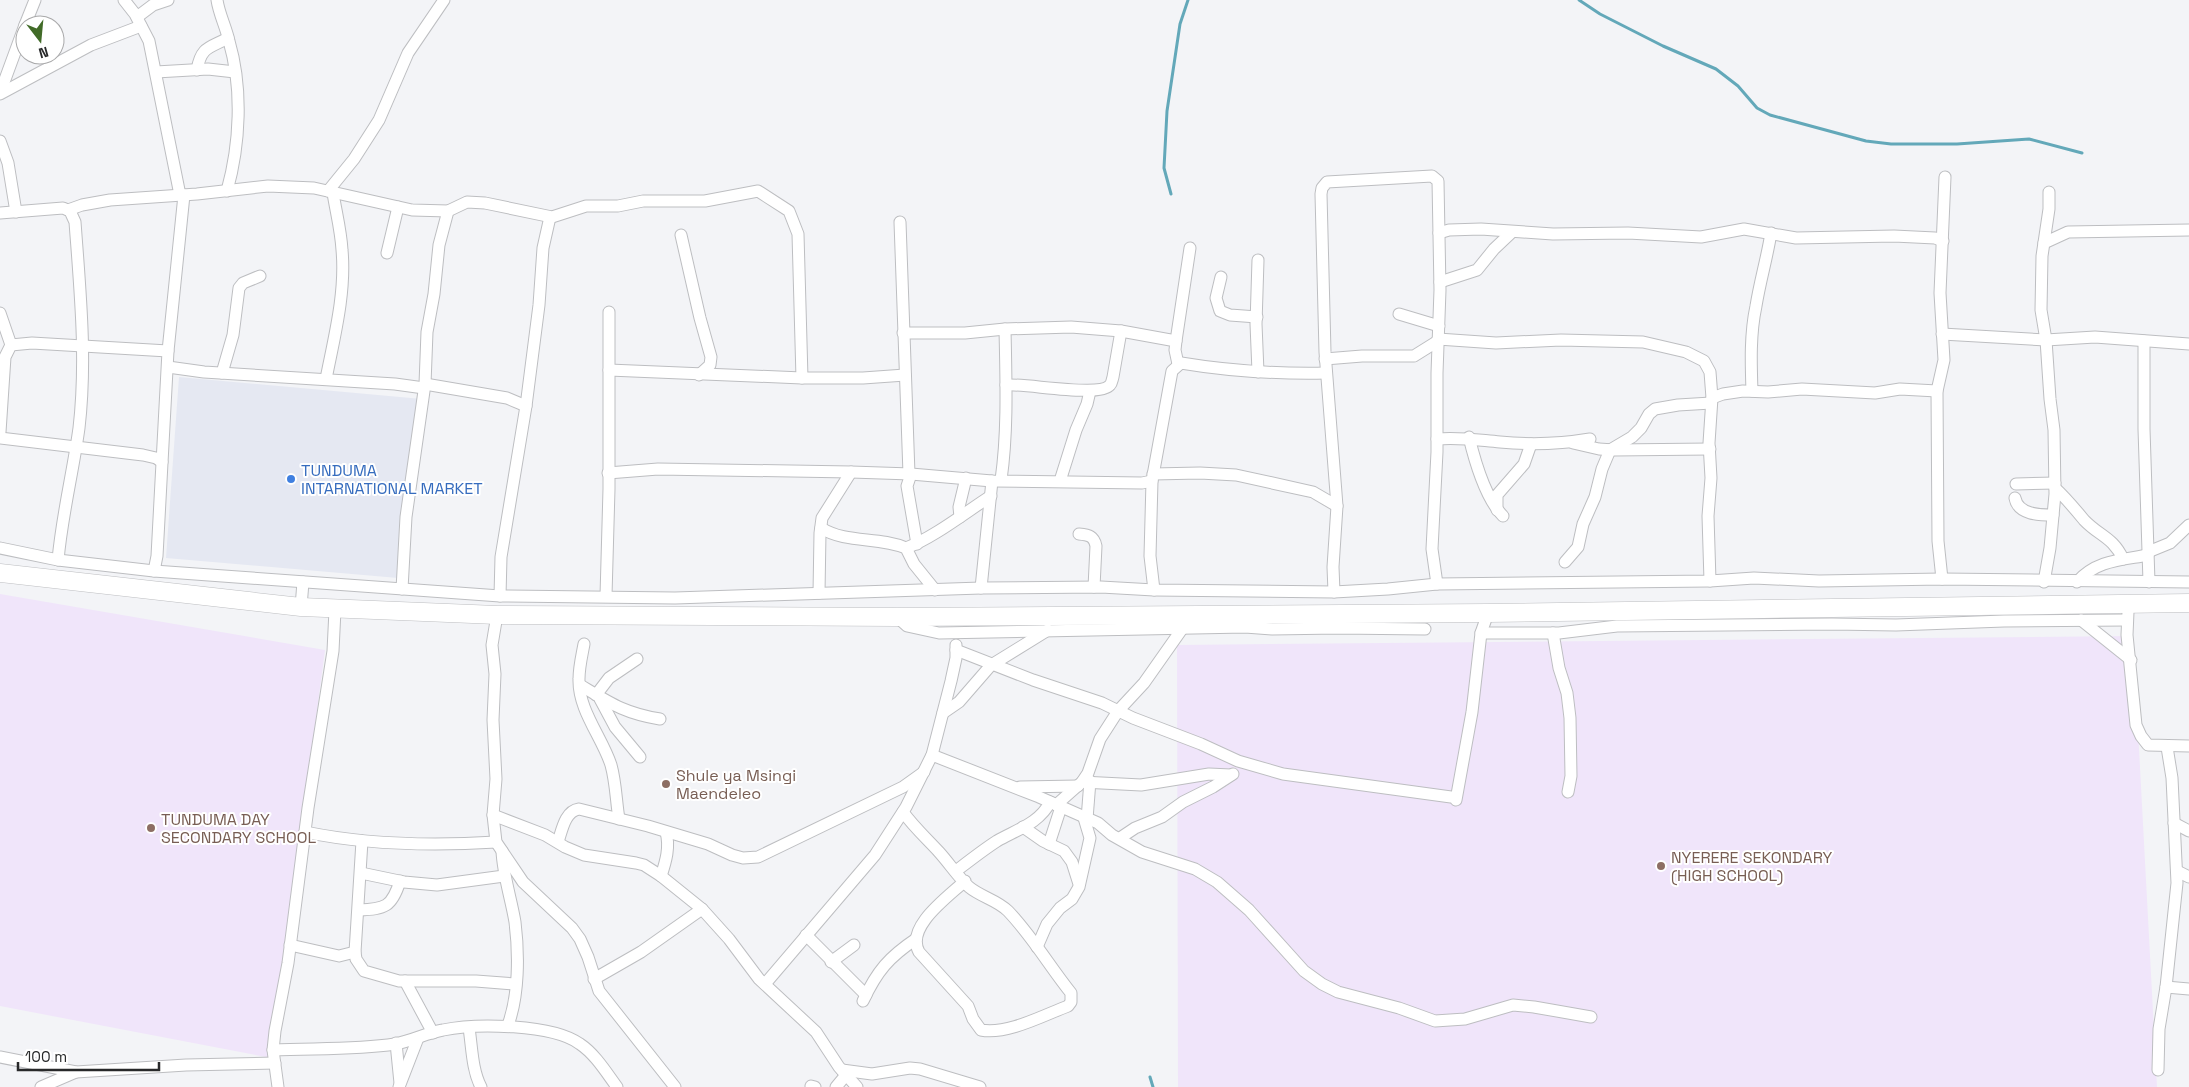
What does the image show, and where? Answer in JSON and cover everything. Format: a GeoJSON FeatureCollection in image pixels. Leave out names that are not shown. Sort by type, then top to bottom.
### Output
{"type":"FeatureCollection","features":[{"type":"Feature","properties":{"kind":"highway"},"geometry":{"type":"LineString","coordinates":[[0,573],[301,608],[497,615],[634,617],[2128,612],[2189,603]]}},
{"type":"Feature","properties":{"kind":"street"},"geometry":{"type":"LineString","coordinates":[[29,15],[35,0]]}},
{"type":"Feature","properties":{"kind":"street"},"geometry":{"type":"LineString","coordinates":[[124,0],[139,21],[149,41],[182,195],[168,351],[154,571]]}},
{"type":"Feature","properties":{"kind":"street"},"geometry":{"type":"LineString","coordinates":[[0,93],[139,21],[152,5],[168,0]]}},
{"type":"Feature","properties":{"kind":"street"},"geometry":{"type":"LineString","coordinates":[[217,0],[235,72],[238,122],[236,149],[227,191]]}},
{"type":"Feature","properties":{"kind":"street"},"geometry":{"type":"LineString","coordinates":[[326,380],[342,281],[342,250],[330,192],[379,120],[408,54],[444,0]]}},
{"type":"Feature","properties":{"kind":"street"},"geometry":{"type":"LineString","coordinates":[[197,70],[200,57],[205,50],[212,44],[228,38]]}},
{"type":"Feature","properties":{"kind":"street"},"geometry":{"type":"LineString","coordinates":[[0,93],[3,75],[15,48]]}},
{"type":"Feature","properties":{"kind":"street"},"geometry":{"type":"LineString","coordinates":[[156,72],[197,70],[235,72]]}},
{"type":"Feature","properties":{"kind":"street"},"geometry":{"type":"LineString","coordinates":[[0,141],[8,163],[16,212]]}},
{"type":"Feature","properties":{"kind":"street"},"geometry":{"type":"LineString","coordinates":[[1334,592],[1333,567],[1337,506],[1325,359],[1321,194],[1325,183],[1367,178],[1432,176],[1438,181],[1440,282],[1437,439],[1432,549],[1437,584]]}},
{"type":"Feature","properties":{"kind":"street"},"geometry":{"type":"LineString","coordinates":[[1942,579],[1938,541],[1937,391],[1944,360],[1940,293],[1945,177]]}},
{"type":"Feature","properties":{"kind":"street"},"geometry":{"type":"LineString","coordinates":[[0,213],[51,208],[68,210],[82,205],[110,200],[268,186],[314,188],[398,208],[436,212],[448,211],[467,202],[475,202],[550,217],[586,206],[618,206],[643,201],[705,201],[758,191],[789,211],[798,234],[802,378]]}},
{"type":"Feature","properties":{"kind":"street"},"geometry":{"type":"LineString","coordinates":[[2044,582],[2050,548],[2055,486],[2054,430],[2040,286],[2049,209],[2049,192]]}},
{"type":"Feature","properties":{"kind":"street"},"geometry":{"type":"LineString","coordinates":[[387,252],[398,208]]}},
{"type":"Feature","properties":{"kind":"street"},"geometry":{"type":"LineString","coordinates":[[58,560],[61,524],[79,418],[83,347],[75,222],[68,210]]}},
{"type":"Feature","properties":{"kind":"street"},"geometry":{"type":"LineString","coordinates":[[402,589],[406,517],[424,386],[427,332],[434,294],[439,245],[448,211]]}},
{"type":"Feature","properties":{"kind":"street"},"geometry":{"type":"LineString","coordinates":[[500,596],[501,557],[526,406],[539,305],[543,248],[550,217]]}},
{"type":"Feature","properties":{"kind":"street"},"geometry":{"type":"LineString","coordinates":[[900,222],[910,474],[907,486],[911,546],[914,564],[935,590]]}},
{"type":"Feature","properties":{"kind":"street"},"geometry":{"type":"LineString","coordinates":[[1439,233],[1462,229],[1512,232],[1628,233],[1701,237],[1744,229],[1796,238],[1904,236],[1934,238],[1943,241]]}},
{"type":"Feature","properties":{"kind":"street"},"geometry":{"type":"LineString","coordinates":[[2044,242],[2068,232],[2189,230]]}},
{"type":"Feature","properties":{"kind":"street"},"geometry":{"type":"LineString","coordinates":[[1440,282],[1477,270],[1494,249],[1512,232]]}},
{"type":"Feature","properties":{"kind":"street"},"geometry":{"type":"LineString","coordinates":[[1752,391],[1751,343],[1755,308],[1767,264],[1771,233]]}},
{"type":"Feature","properties":{"kind":"street"},"geometry":{"type":"LineString","coordinates":[[681,235],[711,357],[710,365],[699,375]]}},
{"type":"Feature","properties":{"kind":"street"},"geometry":{"type":"LineString","coordinates":[[1178,364],[1175,350],[1190,248]]}},
{"type":"Feature","properties":{"kind":"street"},"geometry":{"type":"LineString","coordinates":[[1258,260],[1256,317],[1258,372]]}},
{"type":"Feature","properties":{"kind":"street"},"geometry":{"type":"LineString","coordinates":[[222,373],[234,327],[239,288],[242,283],[260,276]]}},
{"type":"Feature","properties":{"kind":"street"},"geometry":{"type":"LineString","coordinates":[[1221,277],[1216,298],[1220,310],[1230,315],[1256,317]]}},
{"type":"Feature","properties":{"kind":"street"},"geometry":{"type":"LineString","coordinates":[[606,596],[609,312]]}},
{"type":"Feature","properties":{"kind":"street"},"geometry":{"type":"LineString","coordinates":[[0,313],[11,345],[5,357],[0,432]]}},
{"type":"Feature","properties":{"kind":"street"},"geometry":{"type":"LineString","coordinates":[[1400,314],[1439,326]]}},
{"type":"Feature","properties":{"kind":"street"},"geometry":{"type":"LineString","coordinates":[[904,333],[965,333],[1004,329],[1071,327],[1121,331],[1176,341]]}},
{"type":"Feature","properties":{"kind":"street"},"geometry":{"type":"LineString","coordinates":[[981,588],[991,496],[1004,458],[1006,385],[1004,329]]}},
{"type":"Feature","properties":{"kind":"street"},"geometry":{"type":"LineString","coordinates":[[1006,385],[1101,390],[1110,385],[1121,331]]}},
{"type":"Feature","properties":{"kind":"street"},"geometry":{"type":"LineString","coordinates":[[1942,334],[2046,340],[2095,337],[2189,344]]}},
{"type":"Feature","properties":{"kind":"street"},"geometry":{"type":"LineString","coordinates":[[1325,359],[1362,356],[1414,356],[1438,340],[1496,343],[1561,340],[1622,341],[1667,346],[1686,352],[1704,361],[1710,372],[1711,401],[1711,478],[1708,516],[1710,581]]}},
{"type":"Feature","properties":{"kind":"street"},"geometry":{"type":"LineString","coordinates":[[2144,341],[2144,429],[2149,582]]}},
{"type":"Feature","properties":{"kind":"street"},"geometry":{"type":"LineString","coordinates":[[11,345],[32,343],[168,351]]}},
{"type":"Feature","properties":{"kind":"street"},"geometry":{"type":"LineString","coordinates":[[1178,364],[1258,372],[1326,373]]}},
{"type":"Feature","properties":{"kind":"street"},"geometry":{"type":"LineString","coordinates":[[1154,590],[1150,556],[1153,477],[1172,371],[1178,364]]}},
{"type":"Feature","properties":{"kind":"street"},"geometry":{"type":"LineString","coordinates":[[168,367],[222,373],[424,386],[506,398],[526,406]]}},
{"type":"Feature","properties":{"kind":"street"},"geometry":{"type":"LineString","coordinates":[[609,370],[802,378],[862,378],[905,375]]}},
{"type":"Feature","properties":{"kind":"street"},"geometry":{"type":"LineString","coordinates":[[1565,562],[1578,548],[1583,524],[1595,497],[1602,469],[1610,450],[1632,437],[1641,428],[1648,414],[1655,409],[1711,401],[1730,392],[1802,389],[1875,393],[1900,389],[1937,391]]}},
{"type":"Feature","properties":{"kind":"street"},"geometry":{"type":"LineString","coordinates":[[1060,481],[1076,430],[1087,404],[1090,390]]}},
{"type":"Feature","properties":{"kind":"street"},"geometry":{"type":"LineString","coordinates":[[1437,439],[1469,437],[1498,442],[1531,444],[1590,439]]}},
{"type":"Feature","properties":{"kind":"street"},"geometry":{"type":"LineString","coordinates":[[1469,437],[1488,494],[1500,513],[1497,495],[1524,464],[1531,444]]}},
{"type":"Feature","properties":{"kind":"street"},"geometry":{"type":"LineString","coordinates":[[0,438],[143,455],[156,458],[162,462]]}},
{"type":"Feature","properties":{"kind":"street"},"geometry":{"type":"LineString","coordinates":[[1570,442],[1586,447],[1610,450],[1710,449]]}},
{"type":"Feature","properties":{"kind":"street"},"geometry":{"type":"LineString","coordinates":[[608,473],[658,469],[851,472],[910,474],[997,481],[1142,484],[1153,477],[1200,473],[1236,475],[1313,492],[1337,506]]}},
{"type":"Feature","properties":{"kind":"street"},"geometry":{"type":"LineString","coordinates":[[819,593],[820,528],[822,518],[851,472]]}},
{"type":"Feature","properties":{"kind":"street"},"geometry":{"type":"LineString","coordinates":[[960,517],[959,507],[964,493],[966,478]]}},
{"type":"Feature","properties":{"kind":"street"},"geometry":{"type":"LineString","coordinates":[[2016,484],[2055,486],[2076,508],[2085,522],[2110,539],[2123,559]]}},
{"type":"Feature","properties":{"kind":"street"},"geometry":{"type":"LineString","coordinates":[[820,528],[845,538],[883,541],[911,546],[991,496]]}},
{"type":"Feature","properties":{"kind":"street"},"geometry":{"type":"LineString","coordinates":[[2015,498],[2017,505],[2024,511],[2040,515],[2053,515]]}},
{"type":"Feature","properties":{"kind":"street"},"geometry":{"type":"LineString","coordinates":[[2077,582],[2091,568],[2112,560],[2148,554],[2170,543],[2189,525]]}},
{"type":"Feature","properties":{"kind":"street"},"geometry":{"type":"LineString","coordinates":[[1079,534],[1091,536],[1095,540],[1094,587]]}},
{"type":"Feature","properties":{"kind":"street"},"geometry":{"type":"LineString","coordinates":[[0,548],[58,560],[154,571],[500,596],[675,598],[981,588],[1094,587],[1154,590],[1334,592],[1437,584],[1710,581],[1754,578],[1819,581],[1942,579],[2044,582],[2189,582]]}},
{"type":"Feature","properties":{"kind":"street"},"geometry":{"type":"LineString","coordinates":[[301,608],[303,582]]}},
{"type":"Feature","properties":{"kind":"street"},"geometry":{"type":"LineString","coordinates":[[634,617],[635,597]]}},
{"type":"Feature","properties":{"kind":"street"},"geometry":{"type":"LineString","coordinates":[[675,598],[675,617]]}},
{"type":"Feature","properties":{"kind":"street"},"geometry":{"type":"LineString","coordinates":[[278,1087],[273,1050],[290,944],[324,700],[333,651],[335,610]]}},
{"type":"Feature","properties":{"kind":"street"},"geometry":{"type":"LineString","coordinates":[[1481,633],[1553,633],[1617,626],[1887,626],[2081,620],[2128,612],[2136,725],[2141,736],[2148,746],[2189,746]]}},
{"type":"Feature","properties":{"kind":"street"},"geometry":{"type":"LineString","coordinates":[[956,650],[1033,680],[1102,703],[1245,763],[1283,774],[1454,799],[1472,712],[1481,633],[1488,613]]}},
{"type":"Feature","properties":{"kind":"street"},"geometry":{"type":"LineString","coordinates":[[497,615],[492,645],[495,674],[493,720],[496,779],[493,815],[515,924],[513,1013],[508,1025]]}},
{"type":"Feature","properties":{"kind":"street"},"geometry":{"type":"LineString","coordinates":[[897,617],[907,626],[919,630],[955,633],[1246,627],[1272,629],[1425,629]]}},
{"type":"Feature","properties":{"kind":"street"},"geometry":{"type":"LineString","coordinates":[[2081,620],[2131,660]]}},
{"type":"Feature","properties":{"kind":"street"},"geometry":{"type":"LineString","coordinates":[[956,871],[996,842],[1056,805],[1083,783],[1100,739],[1118,711],[1144,683],[1182,628]]}},
{"type":"Feature","properties":{"kind":"street"},"geometry":{"type":"LineString","coordinates":[[944,714],[959,702],[993,664],[1050,630]]}},
{"type":"Feature","properties":{"kind":"street"},"geometry":{"type":"LineString","coordinates":[[765,984],[875,855],[903,812],[932,755],[944,714],[956,650],[955,633]]}},
{"type":"Feature","properties":{"kind":"street"},"geometry":{"type":"LineString","coordinates":[[1553,633],[1558,668],[1568,693],[1571,776],[1568,792]]}},
{"type":"Feature","properties":{"kind":"street"},"geometry":{"type":"LineString","coordinates":[[584,644],[580,685],[589,718],[603,743],[611,765],[616,784],[619,819]]}},
{"type":"Feature","properties":{"kind":"street"},"geometry":{"type":"LineString","coordinates":[[598,697],[609,678],[637,659]]}},
{"type":"Feature","properties":{"kind":"street"},"geometry":{"type":"LineString","coordinates":[[580,685],[598,697],[634,714],[660,719]]}},
{"type":"Feature","properties":{"kind":"street"},"geometry":{"type":"LineString","coordinates":[[598,697],[615,727],[640,757]]}},
{"type":"Feature","properties":{"kind":"street"},"geometry":{"type":"LineString","coordinates":[[2158,1070],[2159,1029],[2176,900],[2177,871],[2172,778],[2167,746]]}},
{"type":"Feature","properties":{"kind":"street"},"geometry":{"type":"LineString","coordinates":[[932,755],[1098,823],[1112,835],[1142,852],[1195,869],[1218,882],[1249,910],[1304,971],[1322,984],[1338,992],[1399,1008],[1435,1021],[1465,1019],[1513,1005],[1540,1007],[1590,1017]]}},
{"type":"Feature","properties":{"kind":"street"},"geometry":{"type":"LineString","coordinates":[[1120,838],[1135,828],[1162,816],[1183,802],[1213,787],[1245,763]]}},
{"type":"Feature","properties":{"kind":"street"},"geometry":{"type":"LineString","coordinates":[[558,842],[568,815],[573,810],[585,810],[708,844],[743,858],[758,857],[903,787],[924,772]]}},
{"type":"Feature","properties":{"kind":"street"},"geometry":{"type":"LineString","coordinates":[[1016,788],[1083,783],[1141,785],[1209,774],[1231,775]]}},
{"type":"Feature","properties":{"kind":"street"},"geometry":{"type":"LineString","coordinates":[[1037,948],[1047,924],[1060,908],[1072,899],[1080,884],[1090,838],[1083,783]]}},
{"type":"Feature","properties":{"kind":"street"},"geometry":{"type":"LineString","coordinates":[[1049,844],[1056,805]]}},
{"type":"Feature","properties":{"kind":"street"},"geometry":{"type":"LineString","coordinates":[[903,812],[965,882],[978,893],[1006,910],[1071,994],[1072,1002],[1068,1006],[1010,1028],[991,1032],[981,1030],[973,1019],[968,1006],[920,952],[916,939],[918,931],[929,916],[965,882]]}},
{"type":"Feature","properties":{"kind":"street"},"geometry":{"type":"LineString","coordinates":[[493,815],[539,832],[584,855],[644,865],[661,876],[702,909],[765,984],[816,1032],[844,1073],[857,1087]]}},
{"type":"Feature","properties":{"kind":"street"},"geometry":{"type":"LineString","coordinates":[[2174,823],[2189,831]]}},
{"type":"Feature","properties":{"kind":"street"},"geometry":{"type":"LineString","coordinates":[[1023,827],[1034,836],[1065,852],[1072,862],[1080,884]]}},
{"type":"Feature","properties":{"kind":"street"},"geometry":{"type":"LineString","coordinates":[[305,832],[362,841],[425,845],[499,846]]}},
{"type":"Feature","properties":{"kind":"street"},"geometry":{"type":"LineString","coordinates":[[661,876],[669,842],[666,832]]}},
{"type":"Feature","properties":{"kind":"street"},"geometry":{"type":"LineString","coordinates":[[362,841],[356,959],[364,971],[405,981],[469,980],[515,984]]}},
{"type":"Feature","properties":{"kind":"street"},"geometry":{"type":"LineString","coordinates":[[1065,852],[1081,848],[1089,843]]}},
{"type":"Feature","properties":{"kind":"street"},"geometry":{"type":"LineString","coordinates":[[499,846],[523,882],[572,928],[580,939],[588,957],[594,979],[609,1005],[675,1087]]}},
{"type":"Feature","properties":{"kind":"street"},"geometry":{"type":"LineString","coordinates":[[2177,871],[2189,877]]}},
{"type":"Feature","properties":{"kind":"street"},"geometry":{"type":"LineString","coordinates":[[361,873],[400,881],[437,885],[504,876]]}},
{"type":"Feature","properties":{"kind":"street"},"geometry":{"type":"LineString","coordinates":[[359,910],[385,907],[392,901],[400,881]]}},
{"type":"Feature","properties":{"kind":"street"},"geometry":{"type":"LineString","coordinates":[[594,979],[641,952],[702,909]]}},
{"type":"Feature","properties":{"kind":"street"},"geometry":{"type":"LineString","coordinates":[[806,935],[864,998],[880,969],[902,948],[916,939]]}},
{"type":"Feature","properties":{"kind":"street"},"geometry":{"type":"LineString","coordinates":[[290,944],[339,956],[356,952]]}},
{"type":"Feature","properties":{"kind":"street"},"geometry":{"type":"LineString","coordinates":[[832,962],[854,945]]}},
{"type":"Feature","properties":{"kind":"street"},"geometry":{"type":"LineString","coordinates":[[405,981],[433,1033]]}},
{"type":"Feature","properties":{"kind":"street"},"geometry":{"type":"LineString","coordinates":[[2166,987],[2189,989]]}},
{"type":"Feature","properties":{"kind":"street"},"geometry":{"type":"LineString","coordinates":[[273,1050],[396,1044],[442,1030],[508,1025],[534,1029],[573,1039],[590,1051],[617,1087]]}},
{"type":"Feature","properties":{"kind":"street"},"geometry":{"type":"LineString","coordinates":[[469,1028],[476,1072],[481,1087]]}},
{"type":"Feature","properties":{"kind":"street"},"geometry":{"type":"LineString","coordinates":[[400,1086],[418,1038]]}},
{"type":"Feature","properties":{"kind":"street"},"geometry":{"type":"LineString","coordinates":[[396,1044],[400,1086]]}},
{"type":"Feature","properties":{"kind":"street"},"geometry":{"type":"LineString","coordinates":[[0,1057],[76,1072],[186,1064],[274,1063]]}},
{"type":"Feature","properties":{"kind":"street"},"geometry":{"type":"LineString","coordinates":[[844,1073],[872,1074],[910,1068],[920,1069],[980,1087]]}},
{"type":"Feature","properties":{"kind":"street"},"geometry":{"type":"LineString","coordinates":[[41,1087],[76,1072]]}},
{"type":"Feature","properties":{"kind":"street"},"geometry":{"type":"LineString","coordinates":[[836,1087],[844,1073]]}},
{"type":"Feature","properties":{"kind":"shaded area","name":"TUNDUMA INTARNATIONAL MARKET"},"geometry":{"type":"Polygon","coordinates":[[[179,377],[422,399],[398,578],[166,558],[179,377]]]}},
{"type":"Feature","properties":{"kind":"shaded area","name":"TUNDUMA DAY SECONDARY SCHOOL"},"geometry":{"type":"Polygon","coordinates":[[[0,594],[325,650],[271,1058],[0,1006],[0,594]]]}},
{"type":"Feature","properties":{"kind":"shaded area","name":"NYERERE SEKONDARY (HIGH SCHOOL)"},"geometry":{"type":"Polygon","coordinates":[[[2133,636],[2157,1087],[1178,1087],[1177,645],[2133,636]]]}},
{"type":"Feature","properties":{"kind":"waterway"},"geometry":{"type":"LineString","coordinates":[[1171,194],[1164,168],[1167,111],[1180,24],[1188,0]]}},
{"type":"Feature","properties":{"kind":"waterway"},"geometry":{"type":"LineString","coordinates":[[1579,0],[1600,14],[1663,46],[1716,69],[1738,86],[1757,108],[1770,115],[1866,141],[1891,144],[1957,144],[2029,139],[2082,153]]}},
{"type":"Feature","properties":{"kind":"waterway"},"geometry":{"type":"LineString","coordinates":[[1150,1077],[1153,1087]]}},
{"type":"Feature","properties":{"kind":"place","name":"TUNDUMA INTARNATIONAL MARKET"},"geometry":{"type":"Point","coordinates":[291,479]}},
{"type":"Feature","properties":{"kind":"place","name":"Shule ya Msingi Maendeleo"},"geometry":{"type":"Point","coordinates":[666,784]}},
{"type":"Feature","properties":{"kind":"place","name":"TUNDUMA DAY SECONDARY SCHOOL"},"geometry":{"type":"Point","coordinates":[151,828]}},
{"type":"Feature","properties":{"kind":"place","name":"NYERERE SEKONDARY (HIGH SCHOOL)"},"geometry":{"type":"Point","coordinates":[1661,866]}}]}
